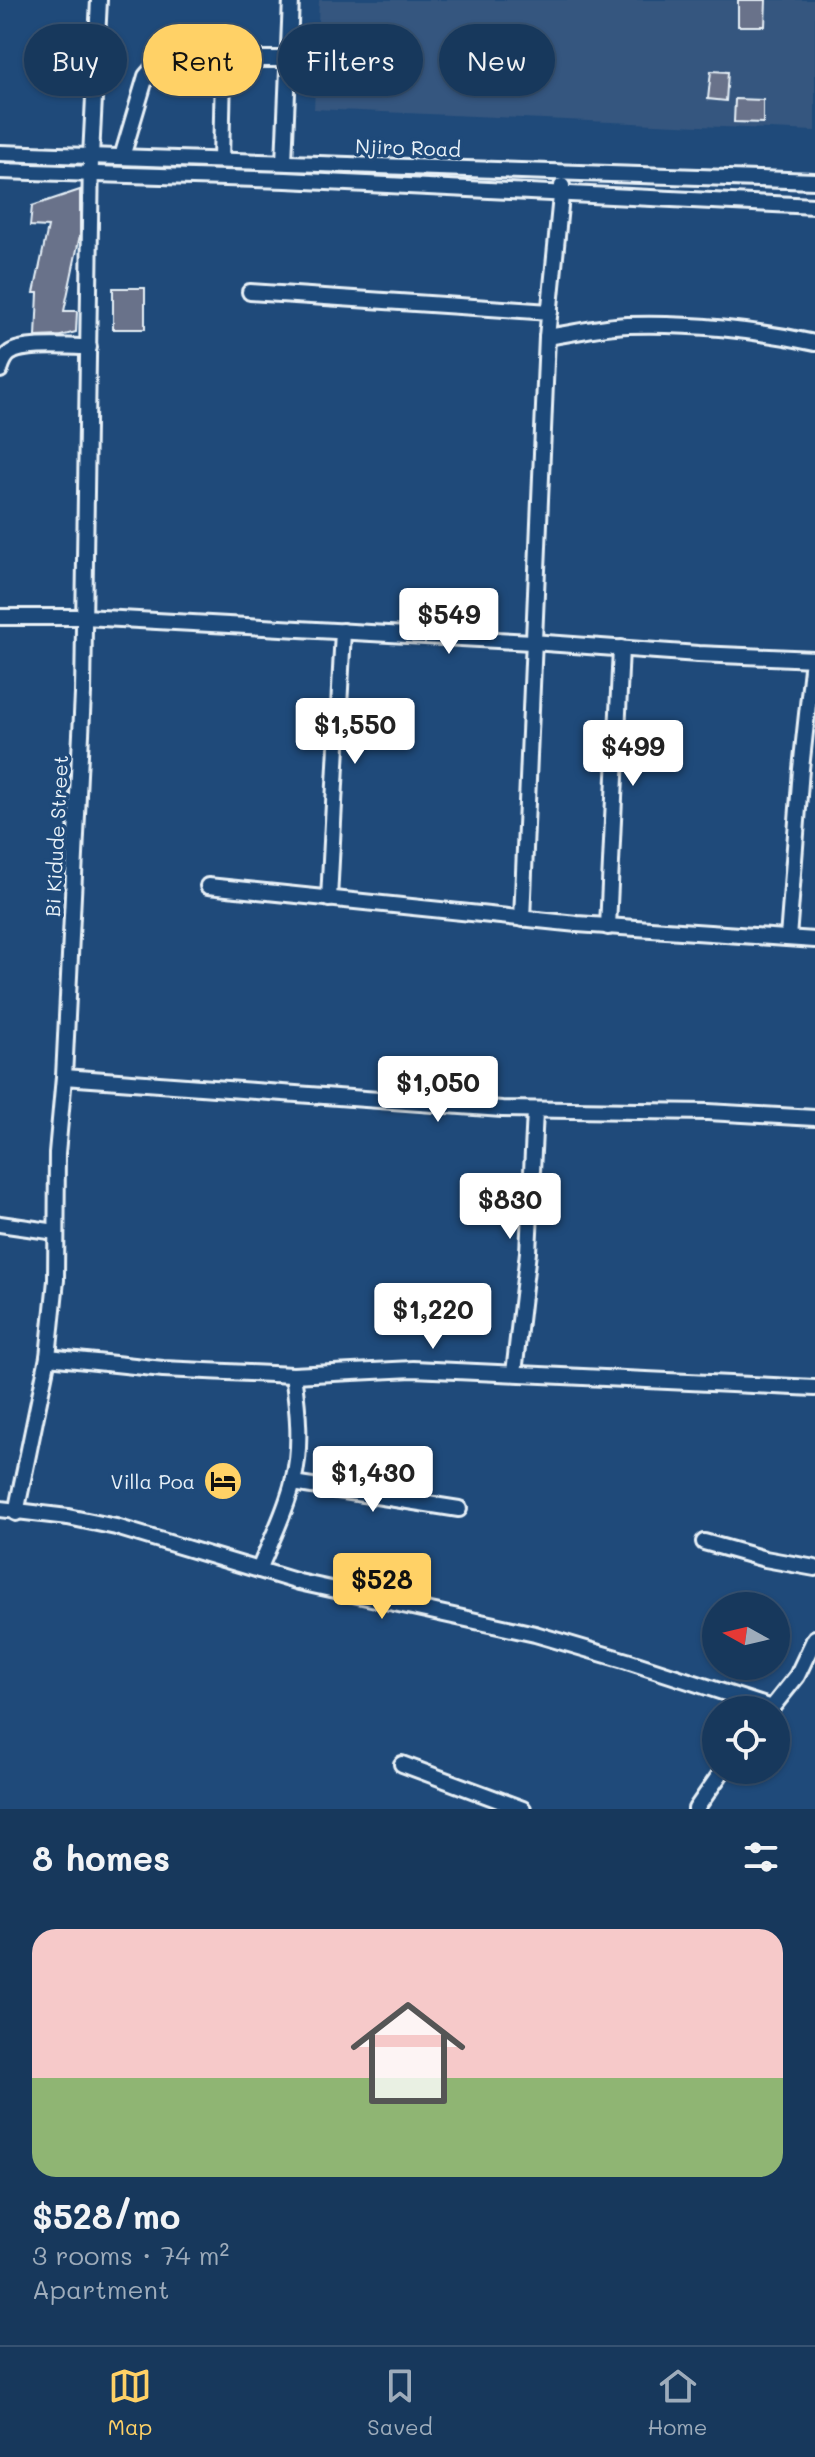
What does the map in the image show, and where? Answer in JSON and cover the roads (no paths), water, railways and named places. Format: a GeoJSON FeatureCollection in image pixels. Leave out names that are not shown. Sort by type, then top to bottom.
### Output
{"type":"FeatureCollection","features":[{"type":"Feature","properties":{"kind":"street","name":"Bi Kidude Street"},"geometry":{"type":"LineString","coordinates":[[16,1513],[48,1357],[53,1314],[57,1153],[64,1077],[82,720],[91,156],[99,0]]}},
{"type":"Feature","properties":{"kind":"street"},"geometry":{"type":"LineString","coordinates":[[289,24],[291,0]]}},
{"type":"Feature","properties":{"kind":"street"},"geometry":{"type":"LineString","coordinates":[[122,157],[143,86]]}},
{"type":"Feature","properties":{"kind":"street"},"geometry":{"type":"LineString","coordinates":[[221,160],[222,96]]}},
{"type":"Feature","properties":{"kind":"street"},"geometry":{"type":"LineString","coordinates":[[284,162],[286,96]]}},
{"type":"Feature","properties":{"kind":"street","name":"Njiro Road"},"geometry":{"type":"LineString","coordinates":[[0,153],[815,181]]}},
{"type":"Feature","properties":{"kind":"street"},"geometry":{"type":"LineString","coordinates":[[0,171],[91,172],[815,206]]}},
{"type":"Feature","properties":{"kind":"street"},"geometry":{"type":"LineString","coordinates":[[522,919],[547,337],[563,173]]}},
{"type":"Feature","properties":{"kind":"street"},"geometry":{"type":"LineString","coordinates":[[250,292],[550,312]]}},
{"type":"Feature","properties":{"kind":"street"},"geometry":{"type":"LineString","coordinates":[[547,337],[627,325],[779,335],[815,343]]}},
{"type":"Feature","properties":{"kind":"street"},"geometry":{"type":"LineString","coordinates":[[0,370],[5,357],[22,348],[89,347]]}},
{"type":"Feature","properties":{"kind":"street"},"geometry":{"type":"LineString","coordinates":[[0,617],[84,617],[814,659],[801,769],[788,938]]}},
{"type":"Feature","properties":{"kind":"street"},"geometry":{"type":"LineString","coordinates":[[329,899],[343,631]]}},
{"type":"Feature","properties":{"kind":"street"},"geometry":{"type":"LineString","coordinates":[[608,927],[621,648]]}},
{"type":"Feature","properties":{"kind":"street"},"geometry":{"type":"LineString","coordinates":[[208,886],[608,927],[815,940]]}},
{"type":"Feature","properties":{"kind":"street"},"geometry":{"type":"LineString","coordinates":[[64,1077],[535,1111],[708,1112],[815,1118]]}},
{"type":"Feature","properties":{"kind":"street"},"geometry":{"type":"LineString","coordinates":[[514,1373],[528,1252],[535,1111]]}},
{"type":"Feature","properties":{"kind":"street"},"geometry":{"type":"LineString","coordinates":[[0,1224],[56,1232]]}},
{"type":"Feature","properties":{"kind":"street"},"geometry":{"type":"LineString","coordinates":[[48,1357],[163,1369],[293,1375],[413,1369],[815,1388]]}},
{"type":"Feature","properties":{"kind":"street"},"geometry":{"type":"LineString","coordinates":[[259,1570],[293,1483],[298,1409],[293,1375]]}},
{"type":"Feature","properties":{"kind":"street"},"geometry":{"type":"LineString","coordinates":[[293,1483],[459,1509]]}},
{"type":"Feature","properties":{"kind":"street"},"geometry":{"type":"LineString","coordinates":[[0,1509],[68,1517],[116,1527],[259,1570],[368,1598],[535,1634],[735,1696]]}},
{"type":"Feature","properties":{"kind":"street"},"geometry":{"type":"LineString","coordinates":[[704,1542],[765,1559],[815,1568]]}},
{"type":"Feature","properties":{"kind":"street"},"geometry":{"type":"LineString","coordinates":[[781,1696],[812,1658],[815,1638]]}},
{"type":"Feature","properties":{"kind":"street"},"geometry":{"type":"LineString","coordinates":[[402,1764],[523,1809]]}},
{"type":"Feature","properties":{"kind":"street"},"geometry":{"type":"LineString","coordinates":[[696,1809],[713,1784]]}},
{"type":"Feature","properties":{"kind":"place","name":"Villa Poa"},"geometry":{"type":"Point","coordinates":[223,1481]}}]}
